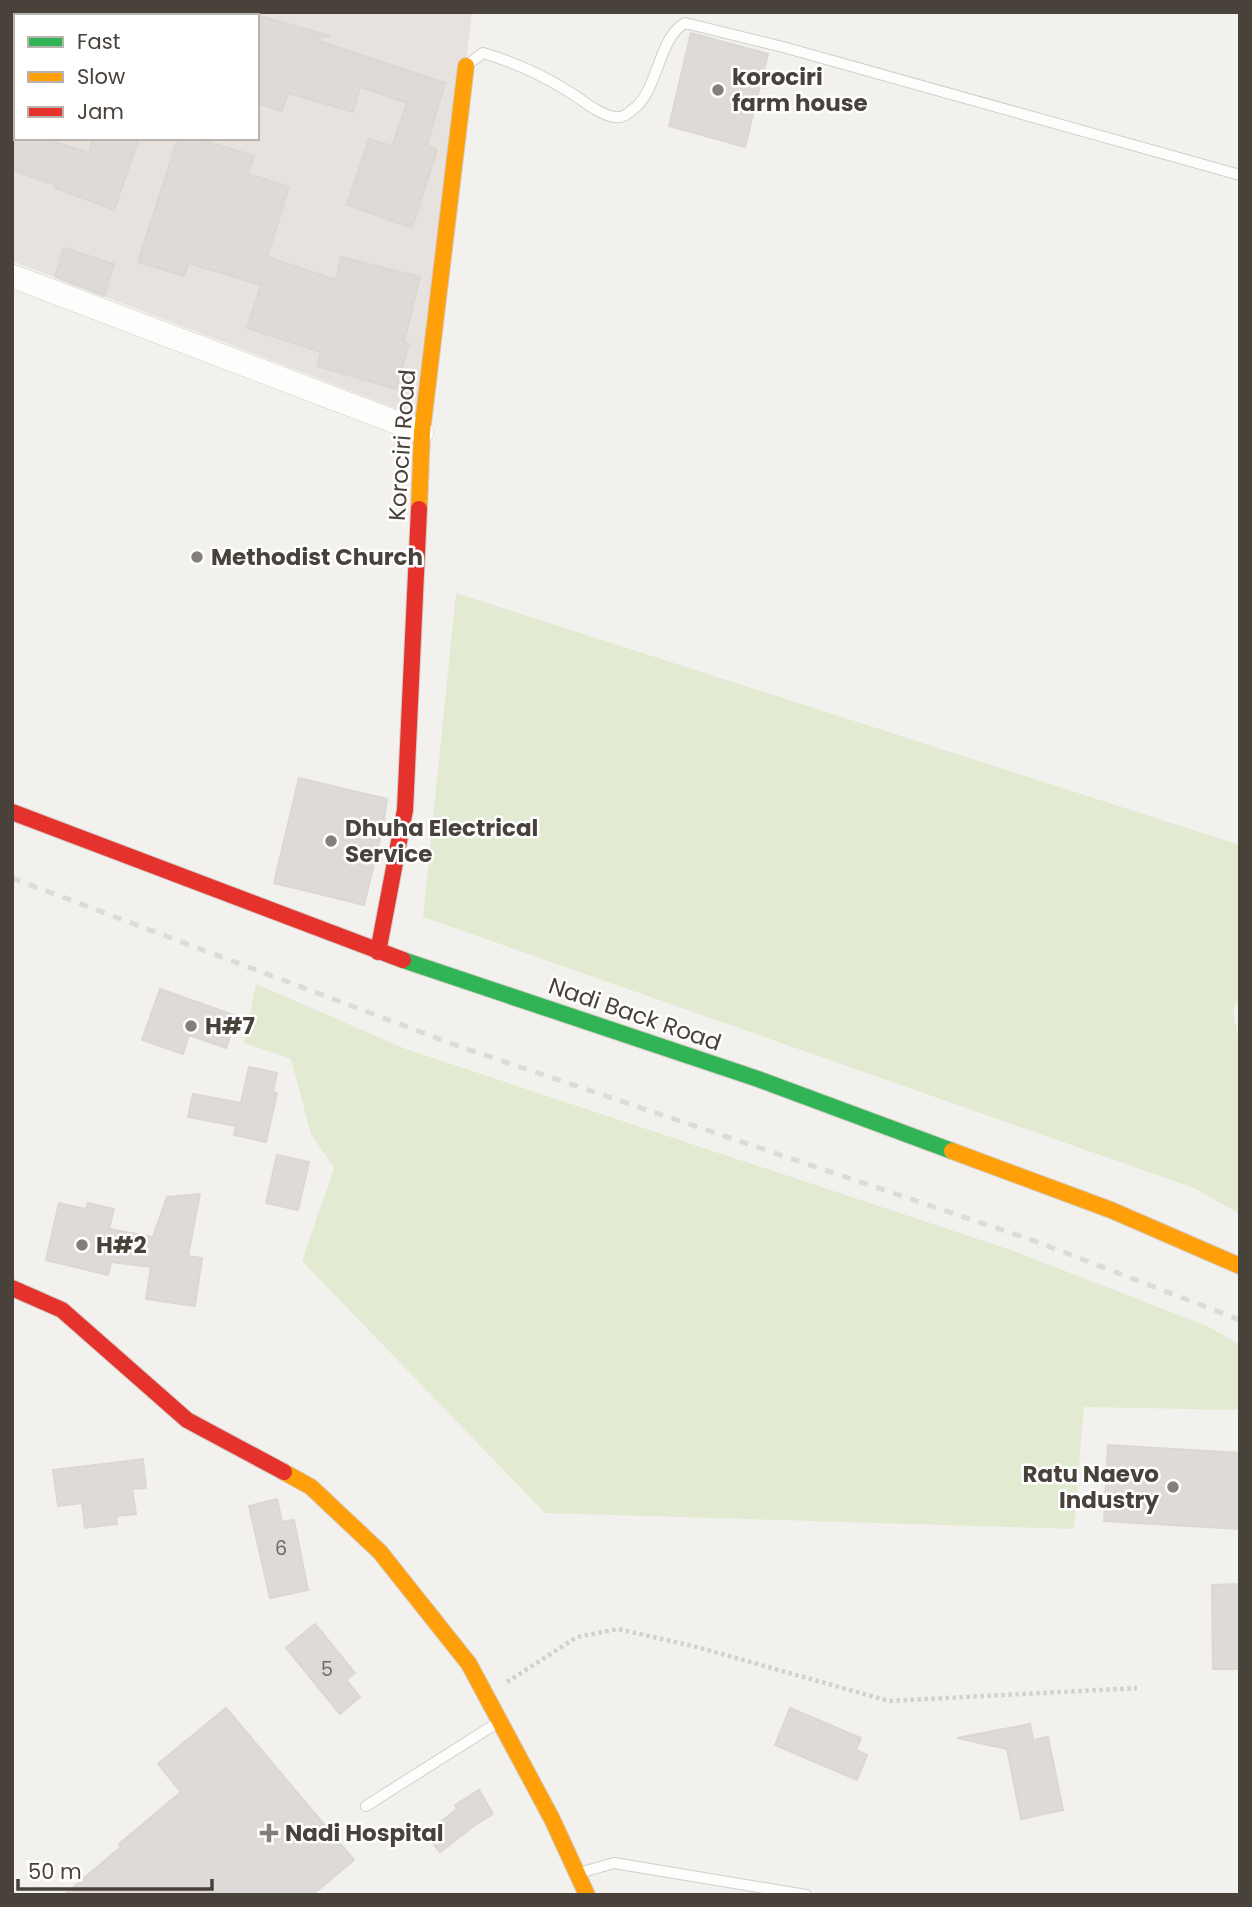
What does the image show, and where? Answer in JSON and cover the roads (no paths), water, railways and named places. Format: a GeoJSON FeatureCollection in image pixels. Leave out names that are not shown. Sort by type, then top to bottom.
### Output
{"type":"FeatureCollection","features":[{"type":"Feature","properties":{"kind":"main road","name":"Korociri Road"},"geometry":{"type":"LineString","coordinates":[[377,952],[405,810],[422,432],[466,66]]}},
{"type":"Feature","properties":{"kind":"main road","name":"Nadi Back Road"},"geometry":{"type":"LineString","coordinates":[[12,812],[377,952],[771,1084],[1111,1210],[1240,1266]]}},
{"type":"Feature","properties":{"kind":"main road"},"geometry":{"type":"LineString","coordinates":[[12,1288],[62,1310],[187,1420],[311,1487],[380,1552],[469,1664],[552,1819],[587,1895]]}},
{"type":"Feature","properties":{"kind":"street"},"geometry":{"type":"LineString","coordinates":[[12,276],[422,432]]}},
{"type":"Feature","properties":{"kind":"lane"},"geometry":{"type":"LineString","coordinates":[[466,66],[483,53],[510,61],[570,92],[594,108],[615,117],[628,115],[642,101],[659,68],[668,40],[673,32],[685,23],[796,50],[1240,175]]}},
{"type":"Feature","properties":{"kind":"lane"},"geometry":{"type":"LineString","coordinates":[[366,1806],[499,1721]]}},
{"type":"Feature","properties":{"kind":"lane"},"geometry":{"type":"LineString","coordinates":[[577,1874],[593,1867],[614,1863],[806,1895]]}},
{"type":"Feature","properties":{"kind":"railway"},"geometry":{"type":"LineString","coordinates":[[12,878],[458,1046],[1032,1240],[1240,1320]]}},
{"type":"Feature","properties":{"kind":"place","name":"korociri farm house"},"geometry":{"type":"Point","coordinates":[718,90]}},
{"type":"Feature","properties":{"kind":"place","name":"Methodist Church"},"geometry":{"type":"Point","coordinates":[197,557]}},
{"type":"Feature","properties":{"kind":"place","name":"Dhuha Electrical Service"},"geometry":{"type":"Point","coordinates":[331,841]}},
{"type":"Feature","properties":{"kind":"place","name":"H#7"},"geometry":{"type":"Point","coordinates":[191,1026]}},
{"type":"Feature","properties":{"kind":"place","name":"H#2"},"geometry":{"type":"Point","coordinates":[82,1245]}},
{"type":"Feature","properties":{"kind":"place","name":"Ratu Naevo Industry"},"geometry":{"type":"Point","coordinates":[1173,1487]}},
{"type":"Feature","properties":{"kind":"place","name":"Nadi Hospital"},"geometry":{"type":"Point","coordinates":[269,1833]}}]}
